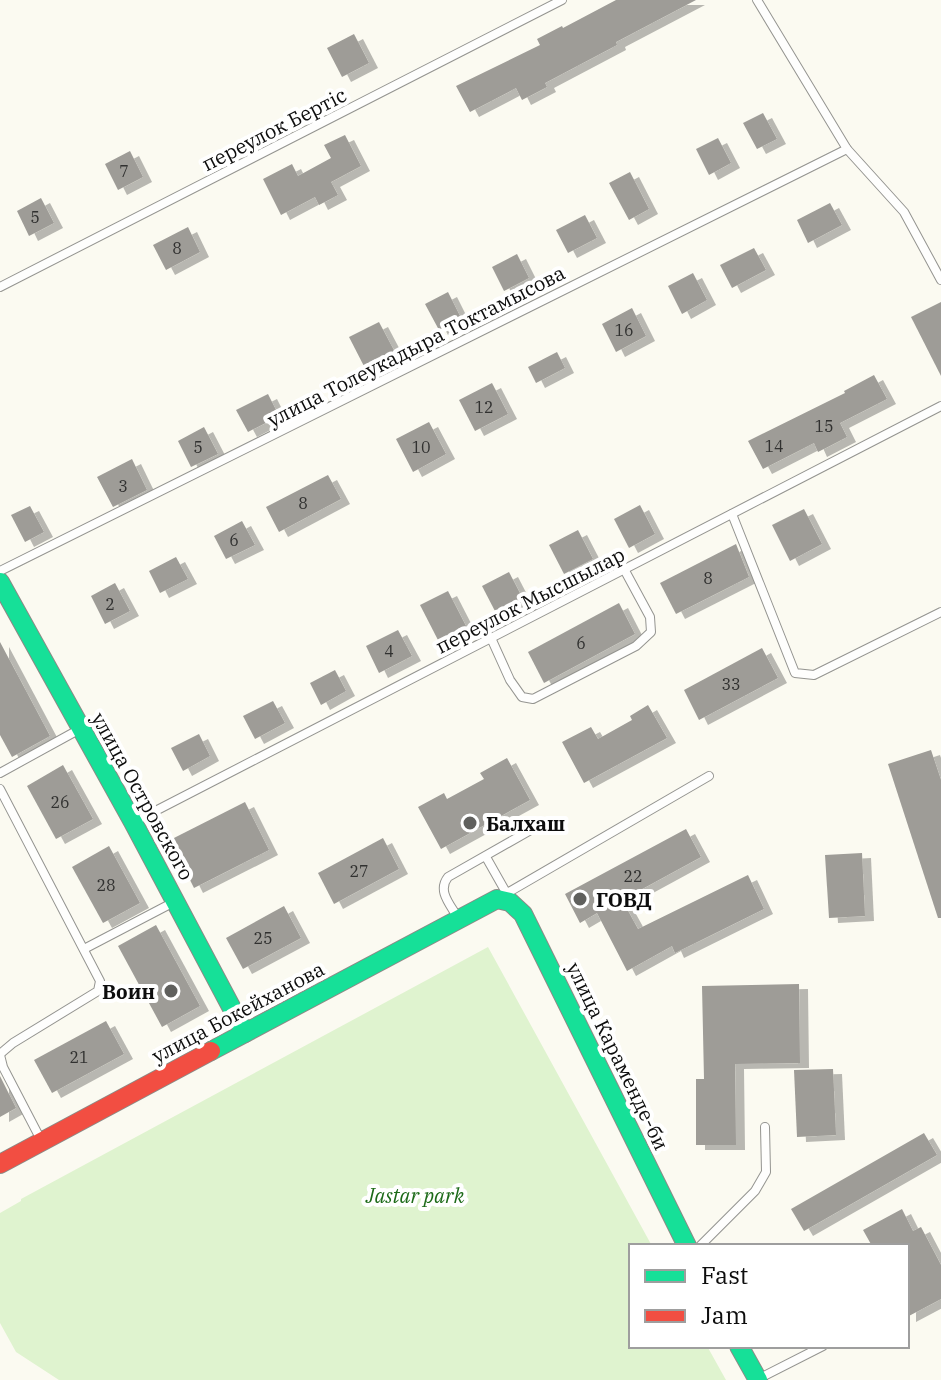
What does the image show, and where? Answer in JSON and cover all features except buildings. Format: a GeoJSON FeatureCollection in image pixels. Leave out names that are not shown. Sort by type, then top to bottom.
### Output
{"type":"FeatureCollection","features":[{"type":"Feature","properties":{"kind":"street","name":"улица Островского"},"geometry":{"type":"LineString","coordinates":[[0,582],[245,1033]]}},
{"type":"Feature","properties":{"kind":"street","name":"улица Бокейханова"},"geometry":{"type":"LineString","coordinates":[[0,1164],[502,896]]}},
{"type":"Feature","properties":{"kind":"street","name":"улица Караменде-би"},"geometry":{"type":"LineString","coordinates":[[502,896],[523,914],[686,1244]]}},
{"type":"Feature","properties":{"kind":"street"},"geometry":{"type":"LineString","coordinates":[[740,1348],[758,1379]]}},
{"type":"Feature","properties":{"kind":"lane","name":"переулок Бертіс"},"geometry":{"type":"LineString","coordinates":[[0,287],[562,0]]}},
{"type":"Feature","properties":{"kind":"lane"},"geometry":{"type":"LineString","coordinates":[[757,0],[847,149],[904,212],[941,280]]}},
{"type":"Feature","properties":{"kind":"lane","name":"улица Толеукадыра Токтамысова"},"geometry":{"type":"LineString","coordinates":[[0,571],[847,149]]}},
{"type":"Feature","properties":{"kind":"lane","name":"переулок Мысшылар"},"geometry":{"type":"LineString","coordinates":[[133,822],[941,406]]}},
{"type":"Feature","properties":{"kind":"lane"},"geometry":{"type":"LineString","coordinates":[[732,514],[795,673],[814,675],[941,612]]}},
{"type":"Feature","properties":{"kind":"lane"},"geometry":{"type":"LineString","coordinates":[[491,638],[510,680],[522,697],[533,699],[636,646],[651,632],[650,617],[624,569]]}},
{"type":"Feature","properties":{"kind":"lane"},"geometry":{"type":"LineString","coordinates":[[0,773],[81,728]]}},
{"type":"Feature","properties":{"kind":"lane"},"geometry":{"type":"LineString","coordinates":[[486,857],[502,896],[709,776]]}},
{"type":"Feature","properties":{"kind":"lane"},"geometry":{"type":"LineString","coordinates":[[0,789],[100,981],[98,991],[0,1054],[3,1067],[42,1142]]}},
{"type":"Feature","properties":{"kind":"lane"},"geometry":{"type":"LineString","coordinates":[[458,918],[442,891],[448,877],[543,823]]}},
{"type":"Feature","properties":{"kind":"lane"},"geometry":{"type":"LineString","coordinates":[[84,949],[175,902]]}},
{"type":"Feature","properties":{"kind":"lane"},"geometry":{"type":"LineString","coordinates":[[702,1244],[755,1191],[766,1172],[765,1127]]}},
{"type":"Feature","properties":{"kind":"lane"},"geometry":{"type":"LineString","coordinates":[[758,1379],[819,1348]]}},
{"type":"Feature","properties":{"kind":"green space","name":"Jastar park"},"geometry":{"type":"Polygon","coordinates":[[[488,947],[651,1244],[629,1244],[629,1348],[708,1348],[726,1380],[59,1380],[16,1352],[0,1323],[0,1213],[488,947]]]}},
{"type":"Feature","properties":{"kind":"traffic: fast"},"geometry":{"type":"LineString","coordinates":[[0,582],[245,1033]]}},
{"type":"Feature","properties":{"kind":"traffic: fast"},"geometry":{"type":"LineString","coordinates":[[211,1051],[497,899],[510,902],[523,914],[686,1244]]}},
{"type":"Feature","properties":{"kind":"traffic: fast"},"geometry":{"type":"LineString","coordinates":[[740,1348],[758,1380]]}},
{"type":"Feature","properties":{"kind":"traffic: jam"},"geometry":{"type":"LineString","coordinates":[[0,1164],[211,1051]]}},
{"type":"Feature","properties":{"kind":"place","name":"Балхаш"},"geometry":{"type":"Point","coordinates":[470,823]}},
{"type":"Feature","properties":{"kind":"place","name":"ГОВД"},"geometry":{"type":"Point","coordinates":[580,899]}},
{"type":"Feature","properties":{"kind":"place","name":"Воин"},"geometry":{"type":"Point","coordinates":[171,991]}}]}
